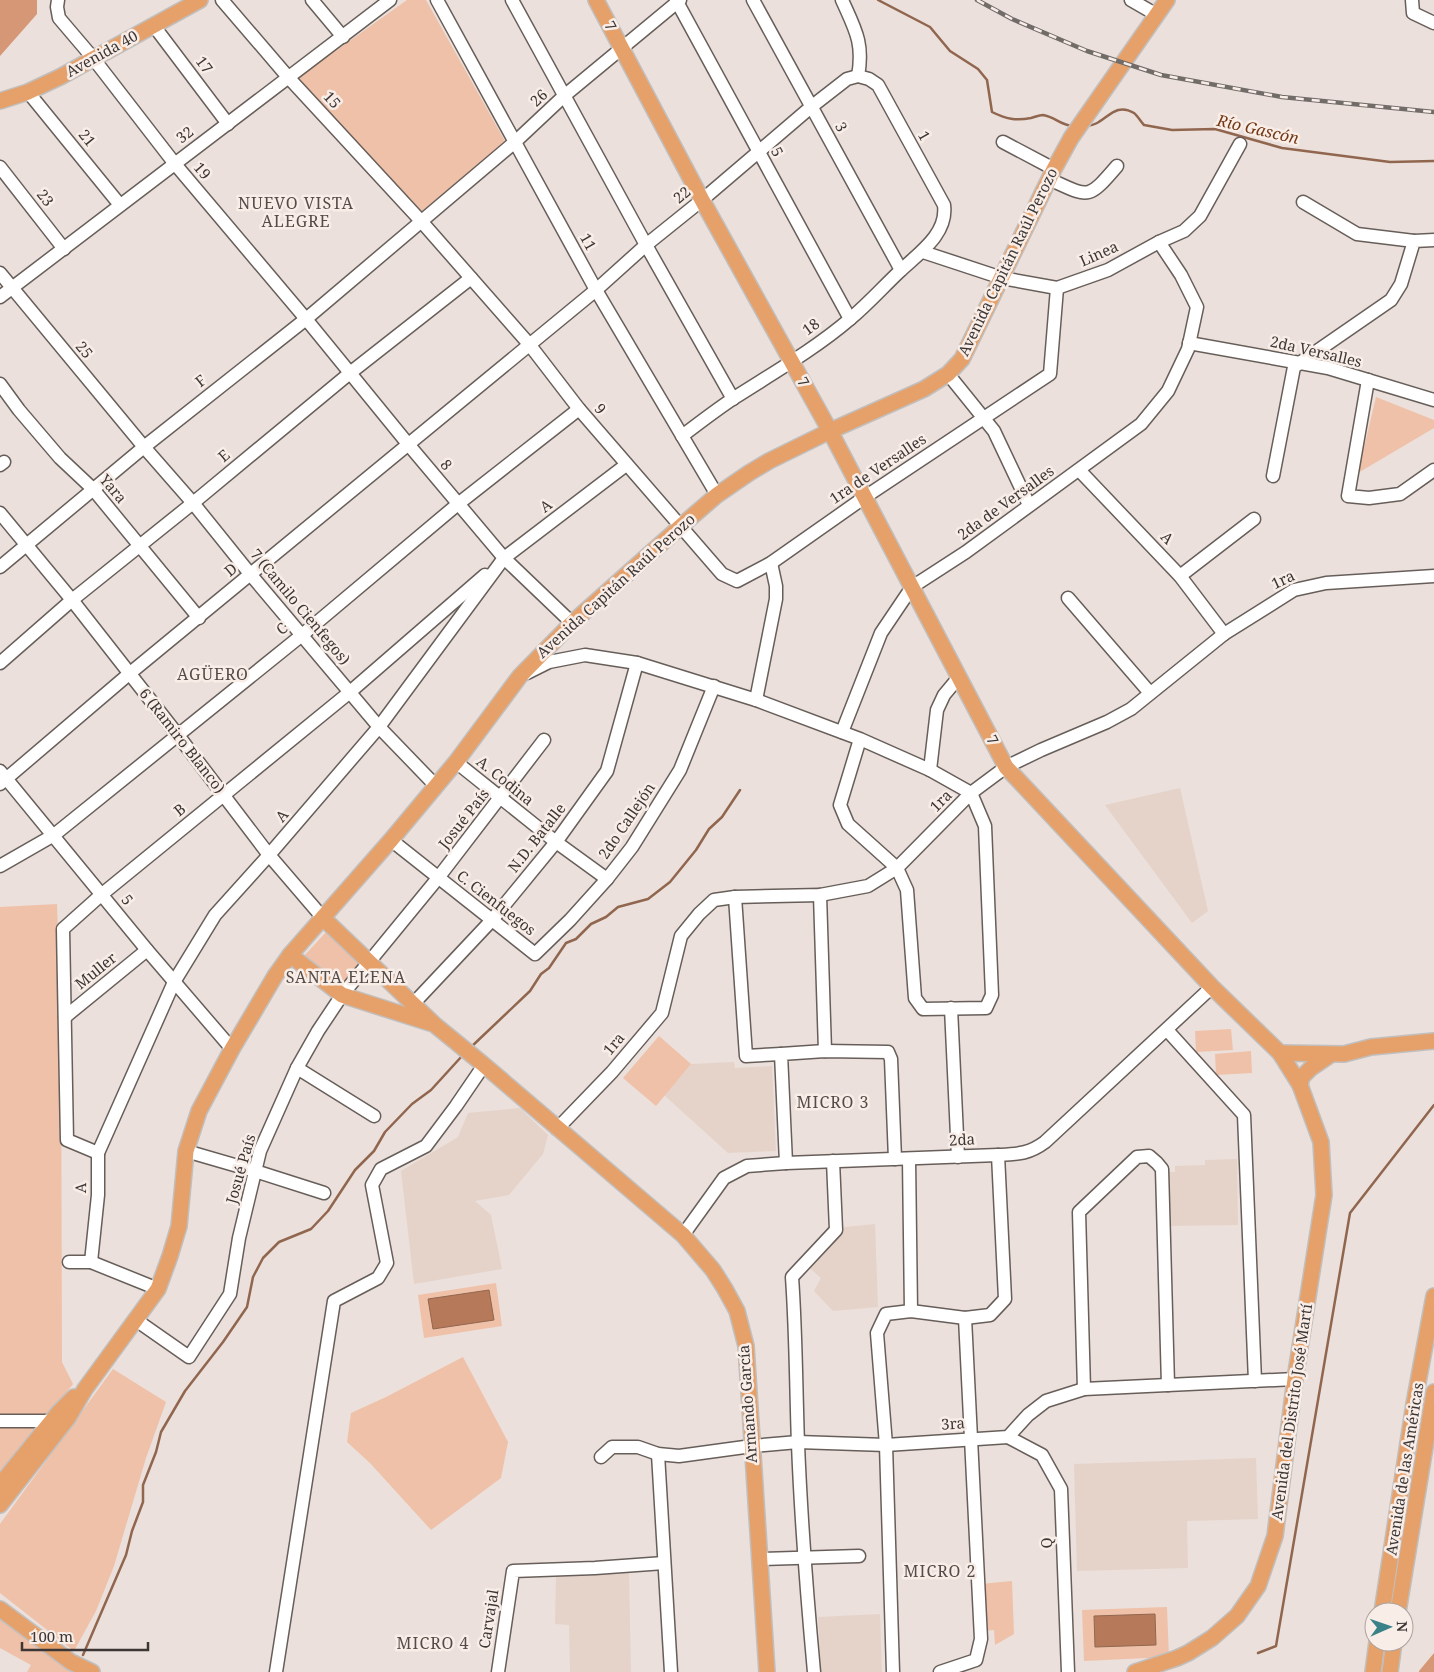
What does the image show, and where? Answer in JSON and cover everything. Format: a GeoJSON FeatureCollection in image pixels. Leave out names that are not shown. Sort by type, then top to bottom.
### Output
{"type":"FeatureCollection","features":[{"type":"Feature","properties":{"kind":"main road","name":"Avenida 40"},"geometry":{"type":"LineString","coordinates":[[0,101],[28,92],[60,77],[200,0]]}},
{"type":"Feature","properties":{"kind":"main road","name":"7"},"geometry":{"type":"LineString","coordinates":[[596,0],[702,200],[830,431],[1006,767],[1212,987]]}},
{"type":"Feature","properties":{"kind":"main road","name":"Avenida Capitán Raúl Perozo"},"geometry":{"type":"LineString","coordinates":[[0,1486],[85,1389],[158,1289],[178,1226],[186,1151],[199,1111],[232,1049],[275,976],[290,955],[391,840],[456,762],[520,676],[572,623],[681,526],[717,495],[769,461],[830,431],[924,389],[948,374],[962,358],[1051,174],[1071,138],[1167,0]]}},
{"type":"Feature","properties":{"kind":"main road","name":"6 (Ramiro Blanco)"},"geometry":{"type":"LineString","coordinates":[[323,918],[413,1004]]}},
{"type":"Feature","properties":{"kind":"main road"},"geometry":{"type":"LineString","coordinates":[[290,955],[342,995],[435,1025]]}},
{"type":"Feature","properties":{"kind":"main road","name":"Avenida del Distrito José Martí"},"geometry":{"type":"LineString","coordinates":[[1135,1672],[1177,1658],[1212,1638],[1237,1616],[1258,1586],[1275,1536],[1295,1379],[1324,1195],[1322,1142],[1300,1085],[1280,1053],[1212,987]]}},
{"type":"Feature","properties":{"kind":"main road","name":"Armando García"},"geometry":{"type":"LineString","coordinates":[[413,1004],[435,1025],[683,1235],[713,1270],[737,1311],[746,1346],[767,1672]]}},
{"type":"Feature","properties":{"kind":"main road"},"geometry":{"type":"LineString","coordinates":[[1280,1053],[1330,1055],[1344,1054],[1371,1047],[1434,1042]]}},
{"type":"Feature","properties":{"kind":"main road"},"geometry":{"type":"LineString","coordinates":[[1300,1085],[1302,1076],[1330,1055]]}},
{"type":"Feature","properties":{"kind":"main road","name":"Avenida de las Américas"},"geometry":{"type":"LineString","coordinates":[[1384,1602],[1414,1404],[1434,1296]]}},
{"type":"Feature","properties":{"kind":"main road","name":"Avenida de las Américas"},"geometry":{"type":"LineString","coordinates":[[1400,1602],[1434,1392]]}},
{"type":"Feature","properties":{"kind":"main road","name":"Avenida Capitán Raúl Perozo"},"geometry":{"type":"LineString","coordinates":[[0,1505],[60,1417]]}},
{"type":"Feature","properties":{"kind":"main road"},"geometry":{"type":"LineString","coordinates":[[0,1609],[71,1662],[92,1672]]}},
{"type":"Feature","properties":{"kind":"main road"},"geometry":{"type":"LineString","coordinates":[[1373,1672],[1376,1652]]}},
{"type":"Feature","properties":{"kind":"main road"},"geometry":{"type":"LineString","coordinates":[[1390,1672],[1393,1652]]}},
{"type":"Feature","properties":{"kind":"street","name":"19"},"geometry":{"type":"LineString","coordinates":[[58,0],[59,18],[93,58],[175,164],[306,319]]}},
{"type":"Feature","properties":{"kind":"street","name":"15"},"geometry":{"type":"LineString","coordinates":[[222,0],[288,77],[421,221]]}},
{"type":"Feature","properties":{"kind":"street"},"geometry":{"type":"LineString","coordinates":[[312,0],[343,37]]}},
{"type":"Feature","properties":{"kind":"street","name":"32"},"geometry":{"type":"LineString","coordinates":[[0,297],[390,0]]}},
{"type":"Feature","properties":{"kind":"street","name":"11"},"geometry":{"type":"LineString","coordinates":[[437,0],[596,290],[717,495]]}},
{"type":"Feature","properties":{"kind":"street"},"geometry":{"type":"LineString","coordinates":[[512,0],[733,399]]}},
{"type":"Feature","properties":{"kind":"street","name":"3"},"geometry":{"type":"LineString","coordinates":[[753,0],[901,270]]}},
{"type":"Feature","properties":{"kind":"street"},"geometry":{"type":"LineString","coordinates":[[842,0],[854,26],[860,48],[858,76]]}},
{"type":"Feature","properties":{"kind":"street"},"geometry":{"type":"LineString","coordinates":[[1131,0],[1157,15]]}},
{"type":"Feature","properties":{"kind":"street"},"geometry":{"type":"LineString","coordinates":[[1412,0],[1413,13],[1434,23]]}},
{"type":"Feature","properties":{"kind":"street","name":"26"},"geometry":{"type":"LineString","coordinates":[[421,221],[515,142],[564,96],[678,1]]}},
{"type":"Feature","properties":{"kind":"street","name":"5"},"geometry":{"type":"LineString","coordinates":[[678,1],[850,319]]}},
{"type":"Feature","properties":{"kind":"street","name":"17"},"geometry":{"type":"LineString","coordinates":[[154,26],[228,124]]}},
{"type":"Feature","properties":{"kind":"street","name":"22"},"geometry":{"type":"LineString","coordinates":[[529,344],[596,290],[646,245],[811,107],[848,79],[858,76]]}},
{"type":"Feature","properties":{"kind":"street","name":"1"},"geometry":{"type":"LineString","coordinates":[[858,76],[869,79],[878,85],[944,205],[945,215],[942,225]]}},
{"type":"Feature","properties":{"kind":"street","name":"21"},"geometry":{"type":"LineString","coordinates":[[28,92],[120,204]]}},
{"type":"Feature","properties":{"kind":"street"},"geometry":{"type":"LineString","coordinates":[[1003,142],[1082,194],[1093,192],[1117,166]]}},
{"type":"Feature","properties":{"kind":"street","name":"Linea"},"geometry":{"type":"LineString","coordinates":[[923,252],[1002,278],[1057,288],[1108,270],[1159,242],[1184,231],[1200,216],[1240,144]]}},
{"type":"Feature","properties":{"kind":"street","name":"23"},"geometry":{"type":"LineString","coordinates":[[0,167],[64,248]]}},
{"type":"Feature","properties":{"kind":"street"},"geometry":{"type":"LineString","coordinates":[[1303,202],[1357,234],[1414,241],[1434,240]]}},
{"type":"Feature","properties":{"kind":"street","name":"9"},"geometry":{"type":"LineString","coordinates":[[421,221],[529,344],[579,409],[722,574],[737,581],[771,563]]}},
{"type":"Feature","properties":{"kind":"street","name":"F"},"geometry":{"type":"LineString","coordinates":[[0,566],[144,447],[306,319],[421,221]]}},
{"type":"Feature","properties":{"kind":"street","name":"18"},"geometry":{"type":"LineString","coordinates":[[682,436],[733,399],[792,362],[850,319],[901,270],[923,252],[942,225]]}},
{"type":"Feature","properties":{"kind":"street"},"geometry":{"type":"LineString","coordinates":[[1273,476],[1294,367],[1297,363],[1391,300],[1401,284],[1414,241]]}},
{"type":"Feature","properties":{"kind":"street","name":"2da de Versalles"},"geometry":{"type":"LineString","coordinates":[[842,732],[881,632],[912,587],[966,552],[1141,424],[1168,391],[1188,349],[1197,307],[1181,275],[1159,242]]}},
{"type":"Feature","properties":{"kind":"street","name":"25"},"geometry":{"type":"LineString","coordinates":[[0,273],[144,447]]}},
{"type":"Feature","properties":{"kind":"street","name":"E"},"geometry":{"type":"LineString","coordinates":[[0,663],[72,600],[350,373],[471,278]]}},
{"type":"Feature","properties":{"kind":"street","name":"1ra de Versalles"},"geometry":{"type":"LineString","coordinates":[[771,563],[865,497],[1050,374],[1057,288]]}},
{"type":"Feature","properties":{"kind":"street","name":"8"},"geometry":{"type":"LineString","coordinates":[[306,319],[504,558],[572,623]]}},
{"type":"Feature","properties":{"kind":"street","name":"2da Versalles"},"geometry":{"type":"LineString","coordinates":[[1189,343],[1328,368],[1434,400]]}},
{"type":"Feature","properties":{"kind":"street","name":"D"},"geometry":{"type":"LineString","coordinates":[[2,778],[199,618],[529,344]]}},
{"type":"Feature","properties":{"kind":"street"},"geometry":{"type":"LineString","coordinates":[[948,374],[994,432],[1029,505]]}},
{"type":"Feature","properties":{"kind":"street"},"geometry":{"type":"LineString","coordinates":[[1368,380],[1348,496],[1369,498],[1400,494],[1434,470]]}},
{"type":"Feature","properties":{"kind":"street","name":"Yara"},"geometry":{"type":"LineString","coordinates":[[0,384],[19,410],[60,458],[93,490],[199,618]]}},
{"type":"Feature","properties":{"kind":"street","name":"C"},"geometry":{"type":"LineString","coordinates":[[0,866],[54,835],[302,635],[458,504],[579,409]]}},
{"type":"Feature","properties":{"kind":"street","name":"7 (Camilo Cienfegos)"},"geometry":{"type":"LineString","coordinates":[[144,447],[379,726],[435,785]]}},
{"type":"Feature","properties":{"kind":"street","name":"A"},"geometry":{"type":"LineString","coordinates":[[91,1262],[98,1195],[98,1153],[174,982],[215,915],[379,726],[504,558],[626,465]]}},
{"type":"Feature","properties":{"kind":"street","name":"A"},"geometry":{"type":"LineString","coordinates":[[1079,470],[1180,576],[1224,634]]}},
{"type":"Feature","properties":{"kind":"street","name":"6 (Ramiro Blanco)"},"geometry":{"type":"LineString","coordinates":[[0,513],[72,600],[269,855],[323,918]]}},
{"type":"Feature","properties":{"kind":"street"},"geometry":{"type":"LineString","coordinates":[[1180,576],[1254,519]]}},
{"type":"Feature","properties":{"kind":"street","name":"B"},"geometry":{"type":"LineString","coordinates":[[98,1153],[67,1140],[63,929],[350,692],[504,558]]}},
{"type":"Feature","properties":{"kind":"street"},"geometry":{"type":"LineString","coordinates":[[756,700],[776,599],[776,586],[771,563]]}},
{"type":"Feature","properties":{"kind":"street","name":"1ra"},"geometry":{"type":"LineString","coordinates":[[557,1128],[612,1072],[662,1013],[682,936],[699,914],[714,900],[735,897],[820,896],[868,886],[897,868],[971,793],[1006,767],[1130,710],[1224,634],[1294,590],[1326,583],[1434,576]]}},
{"type":"Feature","properties":{"kind":"street"},"geometry":{"type":"LineString","coordinates":[[1068,598],[1150,694]]}},
{"type":"Feature","properties":{"kind":"street"},"geometry":{"type":"LineString","coordinates":[[520,676],[549,662],[585,655],[637,662],[756,700],[860,739],[930,770],[971,793],[985,826],[992,995],[986,1008],[924,1009],[915,998],[907,890],[897,868],[848,824],[840,805],[860,739]]}},
{"type":"Feature","properties":{"kind":"street","name":"N.D. Batalle"},"geometry":{"type":"LineString","coordinates":[[413,1004],[492,920],[556,842],[607,771],[637,662]]}},
{"type":"Feature","properties":{"kind":"street"},"geometry":{"type":"LineString","coordinates":[[930,770],[937,710],[944,695],[959,676]]}},
{"type":"Feature","properties":{"kind":"street","name":"2do Callejón"},"geometry":{"type":"LineString","coordinates":[[535,954],[570,920],[632,847],[680,770],[714,686]]}},
{"type":"Feature","properties":{"kind":"street","name":"Josué País"},"geometry":{"type":"LineString","coordinates":[[136,1320],[189,1357],[230,1294],[239,1238],[260,1151],[297,1068],[318,1031],[342,995],[438,878],[544,740]]}},
{"type":"Feature","properties":{"kind":"street","name":"A. Codina"},"geometry":{"type":"LineString","coordinates":[[456,762],[556,842],[606,879]]}},
{"type":"Feature","properties":{"kind":"street","name":"5"},"geometry":{"type":"LineString","coordinates":[[2,778],[54,835],[147,950],[232,1049]]}},
{"type":"Feature","properties":{"kind":"street","name":"C. Cienfuegos"},"geometry":{"type":"LineString","coordinates":[[391,840],[535,954]]}},
{"type":"Feature","properties":{"kind":"street"},"geometry":{"type":"LineString","coordinates":[[820,896],[826,1051]]}},
{"type":"Feature","properties":{"kind":"street"},"geometry":{"type":"LineString","coordinates":[[735,897],[746,1056],[826,1051],[888,1052],[891,1059],[895,1159]]}},
{"type":"Feature","properties":{"kind":"street","name":"Muller"},"geometry":{"type":"LineString","coordinates":[[65,1017],[147,950]]}},
{"type":"Feature","properties":{"kind":"street","name":"2da"},"geometry":{"type":"LineString","coordinates":[[683,1235],[724,1178],[747,1166],[1022,1154],[1034,1150],[1212,987]]}},
{"type":"Feature","properties":{"kind":"street"},"geometry":{"type":"LineString","coordinates":[[951,1008],[958,1157]]}},
{"type":"Feature","properties":{"kind":"street"},"geometry":{"type":"LineString","coordinates":[[1167,1030],[1244,1115],[1255,1381]]}},
{"type":"Feature","properties":{"kind":"street"},"geometry":{"type":"LineString","coordinates":[[782,1054],[786,1163]]}},
{"type":"Feature","properties":{"kind":"street"},"geometry":{"type":"LineString","coordinates":[[276,1672],[334,1301],[378,1278],[386,1263],[372,1184],[381,1168],[426,1146],[456,1106],[479,1061]]}},
{"type":"Feature","properties":{"kind":"street"},"geometry":{"type":"LineString","coordinates":[[297,1068],[374,1116]]}},
{"type":"Feature","properties":{"kind":"street"},"geometry":{"type":"LineString","coordinates":[[186,1151],[324,1193]]}},
{"type":"Feature","properties":{"kind":"street"},"geometry":{"type":"LineString","coordinates":[[893,1672],[886,1445],[877,1333],[886,1314],[911,1311],[965,1318],[990,1315],[1005,1299],[998,1155]]}},
{"type":"Feature","properties":{"kind":"street"},"geometry":{"type":"LineString","coordinates":[[1084,1389],[1079,1212],[1137,1157],[1149,1156],[1158,1162],[1162,1169],[1168,1385]]}},
{"type":"Feature","properties":{"kind":"street"},"geometry":{"type":"LineString","coordinates":[[909,1159],[911,1311]]}},
{"type":"Feature","properties":{"kind":"street"},"geometry":{"type":"LineString","coordinates":[[814,1672],[803,1558],[796,1335],[792,1277],[836,1230],[832,1161]]}},
{"type":"Feature","properties":{"kind":"street"},"geometry":{"type":"LineString","coordinates":[[69,1262],[91,1262],[158,1289]]}},
{"type":"Feature","properties":{"kind":"street"},"geometry":{"type":"LineString","coordinates":[[940,1672],[976,1660],[982,1639],[965,1318]]}},
{"type":"Feature","properties":{"kind":"street"},"geometry":{"type":"LineString","coordinates":[[1008,1437],[1028,1415],[1046,1401],[1084,1389],[1295,1379]]}},
{"type":"Feature","properties":{"kind":"street"},"geometry":{"type":"LineString","coordinates":[[0,1421],[60,1417]]}},
{"type":"Feature","properties":{"kind":"street","name":"3ra"},"geometry":{"type":"LineString","coordinates":[[602,1457],[612,1447],[638,1448],[658,1454],[679,1456],[798,1442],[886,1445],[1008,1437]]}},
{"type":"Feature","properties":{"kind":"street","name":"Q"},"geometry":{"type":"LineString","coordinates":[[1008,1437],[1042,1455],[1060,1489],[1068,1672]]}},
{"type":"Feature","properties":{"kind":"street"},"geometry":{"type":"LineString","coordinates":[[658,1454],[670,1672]]}},
{"type":"Feature","properties":{"kind":"street"},"geometry":{"type":"LineString","coordinates":[[760,1559],[859,1556]]}},
{"type":"Feature","properties":{"kind":"street","name":"Carvajal"},"geometry":{"type":"LineString","coordinates":[[498,1672],[513,1571],[664,1563]]}},
{"type":"Feature","properties":{"kind":"shaded area"},"geometry":{"type":"Polygon","coordinates":[[[0,0],[37,0],[37,14],[0,56],[0,0]]]}},
{"type":"Feature","properties":{"kind":"shaded area"},"geometry":{"type":"Polygon","coordinates":[[[407,0],[426,0],[506,143],[422,211],[296,79],[407,0]]]}},
{"type":"Feature","properties":{"kind":"shaded area"},"geometry":{"type":"Polygon","coordinates":[[[1376,397],[1434,420],[1434,428],[1358,473],[1376,397]]]}},
{"type":"Feature","properties":{"kind":"shaded area"},"geometry":{"type":"Polygon","coordinates":[[[1180,788],[1208,911],[1192,923],[1105,805],[1180,788]]]}},
{"type":"Feature","properties":{"kind":"shaded area"},"geometry":{"type":"Polygon","coordinates":[[[57,904],[61,1020],[62,1362],[73,1384],[0,1475],[0,907],[57,904]]]}},
{"type":"Feature","properties":{"kind":"shaded area"},"geometry":{"type":"Polygon","coordinates":[[[328,930],[360,964],[339,988],[304,956],[328,930]]]}},
{"type":"Feature","properties":{"kind":"shaded area"},"geometry":{"type":"Polygon","coordinates":[[[1231,1029],[1233,1050],[1196,1052],[1195,1031],[1231,1029]]]}},
{"type":"Feature","properties":{"kind":"shaded area"},"geometry":{"type":"Polygon","coordinates":[[[659,1036],[691,1064],[656,1106],[623,1078],[659,1036]]]}},
{"type":"Feature","properties":{"kind":"shaded area"},"geometry":{"type":"Polygon","coordinates":[[[1251,1051],[1252,1073],[1216,1075],[1215,1054],[1251,1051]]]}},
{"type":"Feature","properties":{"kind":"shaded area"},"geometry":{"type":"Polygon","coordinates":[[[734,1062],[735,1068],[772,1066],[776,1151],[728,1153],[664,1095],[691,1064],[734,1062]]]}},
{"type":"Feature","properties":{"kind":"shaded area"},"geometry":{"type":"Polygon","coordinates":[[[520,1108],[548,1135],[543,1154],[509,1195],[475,1201],[491,1215],[502,1269],[414,1284],[401,1171],[458,1137],[468,1113],[520,1108]]]}},
{"type":"Feature","properties":{"kind":"shaded area"},"geometry":{"type":"Polygon","coordinates":[[[1237,1159],[1238,1225],[1169,1226],[1167,1172],[1175,1172],[1175,1166],[1205,1165],[1205,1160],[1237,1159]]]}},
{"type":"Feature","properties":{"kind":"shaded area"},"geometry":{"type":"Polygon","coordinates":[[[875,1224],[878,1307],[833,1311],[814,1291],[821,1278],[805,1264],[836,1228],[875,1224]]]}},
{"type":"Feature","properties":{"kind":"shaded area"},"geometry":{"type":"Polygon","coordinates":[[[496,1283],[502,1326],[424,1338],[418,1295],[496,1283]]]}},
{"type":"Feature","properties":{"kind":"shaded area"},"geometry":{"type":"Polygon","coordinates":[[[489,1290],[494,1320],[433,1329],[428,1299],[489,1290]]]}},
{"type":"Feature","properties":{"kind":"shaded area"},"geometry":{"type":"Polygon","coordinates":[[[463,1357],[508,1442],[501,1478],[431,1530],[370,1463],[347,1442],[351,1413],[463,1357]]]}},
{"type":"Feature","properties":{"kind":"shaded area"},"geometry":{"type":"Polygon","coordinates":[[[113,1369],[166,1402],[146,1458],[114,1566],[96,1611],[74,1651],[0,1593],[0,1524],[113,1369]]]}},
{"type":"Feature","properties":{"kind":"shaded area"},"geometry":{"type":"Polygon","coordinates":[[[1256,1458],[1258,1519],[1187,1521],[1188,1568],[1077,1571],[1074,1464],[1256,1458]]]}},
{"type":"Feature","properties":{"kind":"shaded area"},"geometry":{"type":"Polygon","coordinates":[[[629,1573],[631,1672],[570,1672],[569,1625],[555,1624],[556,1577],[629,1573]]]}},
{"type":"Feature","properties":{"kind":"shaded area"},"geometry":{"type":"Polygon","coordinates":[[[1012,1581],[1014,1634],[995,1645],[994,1630],[982,1631],[980,1584],[1012,1581]]]}},
{"type":"Feature","properties":{"kind":"shaded area"},"geometry":{"type":"Polygon","coordinates":[[[1167,1607],[1169,1657],[1084,1661],[1082,1610],[1167,1607]]]}},
{"type":"Feature","properties":{"kind":"shaded area"},"geometry":{"type":"Polygon","coordinates":[[[880,1614],[882,1672],[821,1672],[818,1617],[880,1614]]]}},
{"type":"Feature","properties":{"kind":"shaded area"},"geometry":{"type":"Polygon","coordinates":[[[1155,1614],[1156,1645],[1095,1647],[1094,1616],[1155,1614]]]}},
{"type":"Feature","properties":{"kind":"shaded area"},"geometry":{"type":"Polygon","coordinates":[[[0,1615],[57,1662],[78,1672],[27,1672],[31,1665],[0,1648],[0,1615]]]}},
{"type":"Feature","properties":{"kind":"shaded area"},"geometry":{"type":"Polygon","coordinates":[[[1434,1653],[1434,1672],[1419,1672],[1419,1671],[1434,1653]]]}},
{"type":"Feature","properties":{"kind":"waterway","name":"Río Gascón"},"geometry":{"type":"LineString","coordinates":[[878,0],[930,27],[950,51],[978,69],[987,80],[992,112],[1007,118],[1016,119],[1043,115],[1073,126]]}},
{"type":"Feature","properties":{"kind":"waterway","name":"Río Gascón"},"geometry":{"type":"LineString","coordinates":[[1086,126],[1099,122],[1115,111],[1127,110],[1135,114],[1144,125],[1172,130],[1215,129],[1282,148],[1390,162],[1434,161]]}},
{"type":"Feature","properties":{"kind":"waterway"},"geometry":{"type":"LineString","coordinates":[[470,1048],[530,991],[566,943],[576,939],[591,924],[606,917],[618,907],[648,899],[670,882],[696,850],[709,829],[722,817],[740,790]]}},
{"type":"Feature","properties":{"kind":"waterway"},"geometry":{"type":"LineString","coordinates":[[83,1655],[126,1555],[132,1531],[143,1502],[143,1485],[156,1452],[161,1432],[185,1391],[247,1307],[253,1277],[263,1258],[279,1242],[311,1229],[328,1211],[355,1170],[374,1151],[385,1132],[412,1104],[431,1090],[462,1056]]}},
{"type":"Feature","properties":{"kind":"waterway"},"geometry":{"type":"LineString","coordinates":[[1258,1653],[1276,1646],[1350,1213],[1434,1105]]}},
{"type":"Feature","properties":{"kind":"railway"},"geometry":{"type":"LineString","coordinates":[[977,0],[1012,19],[1087,51],[1161,75],[1282,97],[1434,112]]}},
{"type":"Feature","properties":{"kind":"district","name":"NUEVO VISTA ALEGRE"},"geometry":{"type":"Point","coordinates":[296,212]}},
{"type":"Feature","properties":{"kind":"district","name":"AGÜERO"},"geometry":{"type":"Point","coordinates":[213,674]}},
{"type":"Feature","properties":{"kind":"district","name":"SANTA ELENA"},"geometry":{"type":"Point","coordinates":[346,977]}},
{"type":"Feature","properties":{"kind":"district","name":"MICRO 3"},"geometry":{"type":"Point","coordinates":[833,1102]}},
{"type":"Feature","properties":{"kind":"district","name":"MICRO 2"},"geometry":{"type":"Point","coordinates":[940,1571]}},
{"type":"Feature","properties":{"kind":"district","name":"MICRO 4"},"geometry":{"type":"Point","coordinates":[433,1643]}}]}
